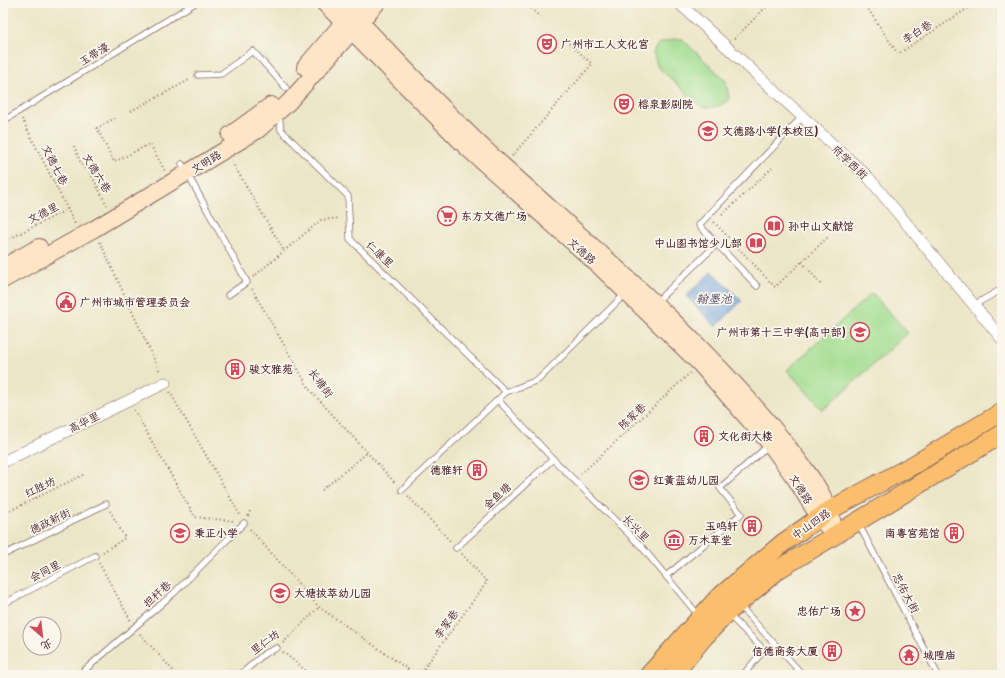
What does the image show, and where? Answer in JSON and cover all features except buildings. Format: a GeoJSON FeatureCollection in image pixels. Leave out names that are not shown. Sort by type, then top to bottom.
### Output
{"type":"FeatureCollection","features":[{"type":"Feature","properties":{"kind":"main road","name":"文德路"},"geometry":{"type":"LineString","coordinates":[[324,3],[351,16],[449,114],[655,303],[715,362],[762,415],[810,476],[825,514]]}},
{"type":"Feature","properties":{"kind":"main road","name":"文明路"},"geometry":{"type":"LineString","coordinates":[[3,280],[184,169],[256,117],[286,88],[351,16],[377,3]]}},
{"type":"Feature","properties":{"kind":"main road","name":"文德路"},"geometry":{"type":"LineString","coordinates":[[351,16],[466,148],[627,293],[700,364],[770,444],[796,480],[825,514]]}},
{"type":"Feature","properties":{"kind":"main road","name":"文明路"},"geometry":{"type":"LineString","coordinates":[[3,267],[109,208],[166,174],[184,169],[225,150],[258,130],[279,112],[351,16]]}},
{"type":"Feature","properties":{"kind":"main road","name":"中山四路"},"geometry":{"type":"LineString","coordinates":[[649,675],[716,598],[759,562],[825,514],[915,464],[1002,412]]}},
{"type":"Feature","properties":{"kind":"main road","name":"中山四路"},"geometry":{"type":"LineString","coordinates":[[673,675],[704,637],[732,608],[779,570],[835,534],[1002,434]]}},
{"type":"Feature","properties":{"kind":"main road"},"geometry":{"type":"LineString","coordinates":[[825,514],[835,534]]}},
{"type":"Feature","properties":{"kind":"street","name":"府学西街"},"geometry":{"type":"LineString","coordinates":[[679,3],[726,48],[868,177],[1002,339]]}},
{"type":"Feature","properties":{"kind":"street","name":"高华里"},"geometry":{"type":"LineString","coordinates":[[3,462],[165,382]]}},
{"type":"Feature","properties":{"kind":"lane","name":"玉带濠"},"geometry":{"type":"LineString","coordinates":[[3,121],[195,3]]}},
{"type":"Feature","properties":{"kind":"lane"},"geometry":{"type":"LineString","coordinates":[[198,75],[221,74],[253,51],[286,88]]}},
{"type":"Feature","properties":{"kind":"lane","name":"仁康里"},"geometry":{"type":"LineString","coordinates":[[279,112],[281,130],[348,196],[350,239],[506,392]]}},
{"type":"Feature","properties":{"kind":"lane"},"geometry":{"type":"LineString","coordinates":[[757,286],[699,225],[802,117]]}},
{"type":"Feature","properties":{"kind":"lane"},"geometry":{"type":"LineString","coordinates":[[184,169],[248,282],[228,295]]}},
{"type":"Feature","properties":{"kind":"lane"},"geometry":{"type":"LineString","coordinates":[[655,303],[717,244]]}},
{"type":"Feature","properties":{"kind":"lane"},"geometry":{"type":"LineString","coordinates":[[974,305],[1002,288]]}},
{"type":"Feature","properties":{"kind":"lane"},"geometry":{"type":"LineString","coordinates":[[402,490],[506,392],[538,380],[627,293]]}},
{"type":"Feature","properties":{"kind":"lane","name":"长兴里"},"geometry":{"type":"LineString","coordinates":[[498,400],[553,459],[641,546],[699,617]]}},
{"type":"Feature","properties":{"kind":"lane"},"geometry":{"type":"LineString","coordinates":[[666,576],[741,514],[720,488],[770,444]]}},
{"type":"Feature","properties":{"kind":"lane","name":"金鱼塘"},"geometry":{"type":"LineString","coordinates":[[456,548],[553,459]]}},
{"type":"Feature","properties":{"kind":"lane","name":"德政新街"},"geometry":{"type":"LineString","coordinates":[[3,555],[106,504]]}},
{"type":"Feature","properties":{"kind":"lane","name":"忠佑大街"},"geometry":{"type":"LineString","coordinates":[[857,521],[938,675]]}},
{"type":"Feature","properties":{"kind":"lane","name":"担杆巷"},"geometry":{"type":"LineString","coordinates":[[79,675],[174,593],[244,523]]}},
{"type":"Feature","properties":{"kind":"lane","name":"会同里"},"geometry":{"type":"LineString","coordinates":[[3,604],[95,556]]}},
{"type":"Feature","properties":{"kind":"lane"},"geometry":{"type":"LineString","coordinates":[[732,608],[764,650],[743,675]]}},
{"type":"Feature","properties":{"kind":"lane"},"geometry":{"type":"LineString","coordinates":[[732,608],[803,675]]}},
{"type":"Feature","properties":{"kind":"lane","name":"里仁坊"},"geometry":{"type":"LineString","coordinates":[[240,675],[264,654],[277,648]]}},
{"type":"Feature","properties":{"kind":"path"},"geometry":{"type":"LineString","coordinates":[[525,3],[540,17]]}},
{"type":"Feature","properties":{"kind":"path"},"geometry":{"type":"LineString","coordinates":[[726,48],[770,3]]}},
{"type":"Feature","properties":{"kind":"path","name":"李白巷"},"geometry":{"type":"LineString","coordinates":[[864,3],[898,54],[976,3]]}},
{"type":"Feature","properties":{"kind":"path"},"geometry":{"type":"LineString","coordinates":[[504,166],[592,64],[569,43]]}},
{"type":"Feature","properties":{"kind":"path"},"geometry":{"type":"LineString","coordinates":[[131,111],[198,75]]}},
{"type":"Feature","properties":{"kind":"path","name":"文德七巷"},"geometry":{"type":"LineString","coordinates":[[18,112],[76,226]]}},
{"type":"Feature","properties":{"kind":"path"},"geometry":{"type":"LineString","coordinates":[[115,118],[97,128],[114,162],[150,144],[166,174]]}},
{"type":"Feature","properties":{"kind":"path","name":"文德六巷"},"geometry":{"type":"LineString","coordinates":[[74,146],[82,166],[89,171],[109,208]]}},
{"type":"Feature","properties":{"kind":"path"},"geometry":{"type":"LineString","coordinates":[[225,150],[284,251]]}},
{"type":"Feature","properties":{"kind":"path"},"geometry":{"type":"LineString","coordinates":[[772,168],[714,223],[775,287],[828,237]]}},
{"type":"Feature","properties":{"kind":"path","name":"文德里"},"geometry":{"type":"LineString","coordinates":[[3,242],[68,210]]}},
{"type":"Feature","properties":{"kind":"path"},"geometry":{"type":"LineString","coordinates":[[248,282],[321,220],[349,218]]}},
{"type":"Feature","properties":{"kind":"path"},"geometry":{"type":"LineString","coordinates":[[802,262],[821,284]]}},
{"type":"Feature","properties":{"kind":"path","name":"长塘街"},"geometry":{"type":"LineString","coordinates":[[248,282],[310,390],[487,582]]}},
{"type":"Feature","properties":{"kind":"path","name":"陈家巷"},"geometry":{"type":"LineString","coordinates":[[574,480],[700,364]]}},
{"type":"Feature","properties":{"kind":"path"},"geometry":{"type":"LineString","coordinates":[[129,400],[195,517],[244,523],[319,607],[417,675]]}},
{"type":"Feature","properties":{"kind":"path"},"geometry":{"type":"LineString","coordinates":[[322,490],[366,452]]}},
{"type":"Feature","properties":{"kind":"path","name":"红胜坊"},"geometry":{"type":"LineString","coordinates":[[3,514],[85,474]]}},
{"type":"Feature","properties":{"kind":"path"},"geometry":{"type":"LineString","coordinates":[[106,504],[125,538],[95,556],[134,627],[177,675]]}},
{"type":"Feature","properties":{"kind":"path","name":"李家巷"},"geometry":{"type":"LineString","coordinates":[[417,675],[487,582]]}},
{"type":"Feature","properties":{"kind":"path","name":"里仁坊"},"geometry":{"type":"LineString","coordinates":[[277,648],[319,607]]}},
{"type":"Feature","properties":{"kind":"path"},"geometry":{"type":"LineString","coordinates":[[277,648],[311,675]]}},
{"type":"Feature","properties":{"kind":"green space"},"geometry":{"type":"Polygon","coordinates":[[[674,39],[682,39],[726,81],[729,99],[726,102],[717,106],[702,107],[658,67],[653,52],[658,44],[674,39]]]}},
{"type":"Feature","properties":{"kind":"green space"},"geometry":{"type":"Polygon","coordinates":[[[872,293],[908,333],[823,410],[787,370],[872,293]]]}},
{"type":"Feature","properties":{"kind":"water","name":"翰墨池"},"geometry":{"type":"Polygon","coordinates":[[[712,271],[742,301],[716,327],[686,296],[712,271]]]}},
{"type":"Feature","properties":{"kind":"place","name":"广州市工人文化宫"},"geometry":{"type":"Point","coordinates":[547,44]}},
{"type":"Feature","properties":{"kind":"place","name":"榕泉影剧院"},"geometry":{"type":"Point","coordinates":[624,104]}},
{"type":"Feature","properties":{"kind":"place","name":"文德路小学(本校区)"},"geometry":{"type":"Point","coordinates":[708,131]}},
{"type":"Feature","properties":{"kind":"place","name":"东方文德广场"},"geometry":{"type":"Point","coordinates":[447,216]}},
{"type":"Feature","properties":{"kind":"place","name":"孙中山文献馆"},"geometry":{"type":"Point","coordinates":[774,226]}},
{"type":"Feature","properties":{"kind":"place","name":"中山图书馆少儿部"},"geometry":{"type":"Point","coordinates":[756,243]}},
{"type":"Feature","properties":{"kind":"place","name":"广州市城市管理委员会"},"geometry":{"type":"Point","coordinates":[66,302]}},
{"type":"Feature","properties":{"kind":"place","name":"广州市第十三中学(高中部)"},"geometry":{"type":"Point","coordinates":[860,332]}},
{"type":"Feature","properties":{"kind":"place","name":"骏文雅苑"},"geometry":{"type":"Point","coordinates":[235,369]}},
{"type":"Feature","properties":{"kind":"place","name":"文化街大楼"},"geometry":{"type":"Point","coordinates":[704,436]}},
{"type":"Feature","properties":{"kind":"place","name":"德雅轩"},"geometry":{"type":"Point","coordinates":[477,470]}},
{"type":"Feature","properties":{"kind":"place","name":"红黄蓝幼儿园"},"geometry":{"type":"Point","coordinates":[639,480]}},
{"type":"Feature","properties":{"kind":"place","name":"玉鸣轩"},"geometry":{"type":"Point","coordinates":[752,526]}},
{"type":"Feature","properties":{"kind":"place","name":"秉正小学"},"geometry":{"type":"Point","coordinates":[180,533]}},
{"type":"Feature","properties":{"kind":"place","name":"南粤宫苑馆"},"geometry":{"type":"Point","coordinates":[954,533]}},
{"type":"Feature","properties":{"kind":"place","name":"万木草堂"},"geometry":{"type":"Point","coordinates":[674,540]}},
{"type":"Feature","properties":{"kind":"place","name":"大塘拔萃幼儿园"},"geometry":{"type":"Point","coordinates":[280,593]}},
{"type":"Feature","properties":{"kind":"place","name":"忠佑广场"},"geometry":{"type":"Point","coordinates":[855,611]}},
{"type":"Feature","properties":{"kind":"place","name":"信德商务大厦"},"geometry":{"type":"Point","coordinates":[832,651]}},
{"type":"Feature","properties":{"kind":"place","name":"城隍庙"},"geometry":{"type":"Point","coordinates":[909,655]}}]}
